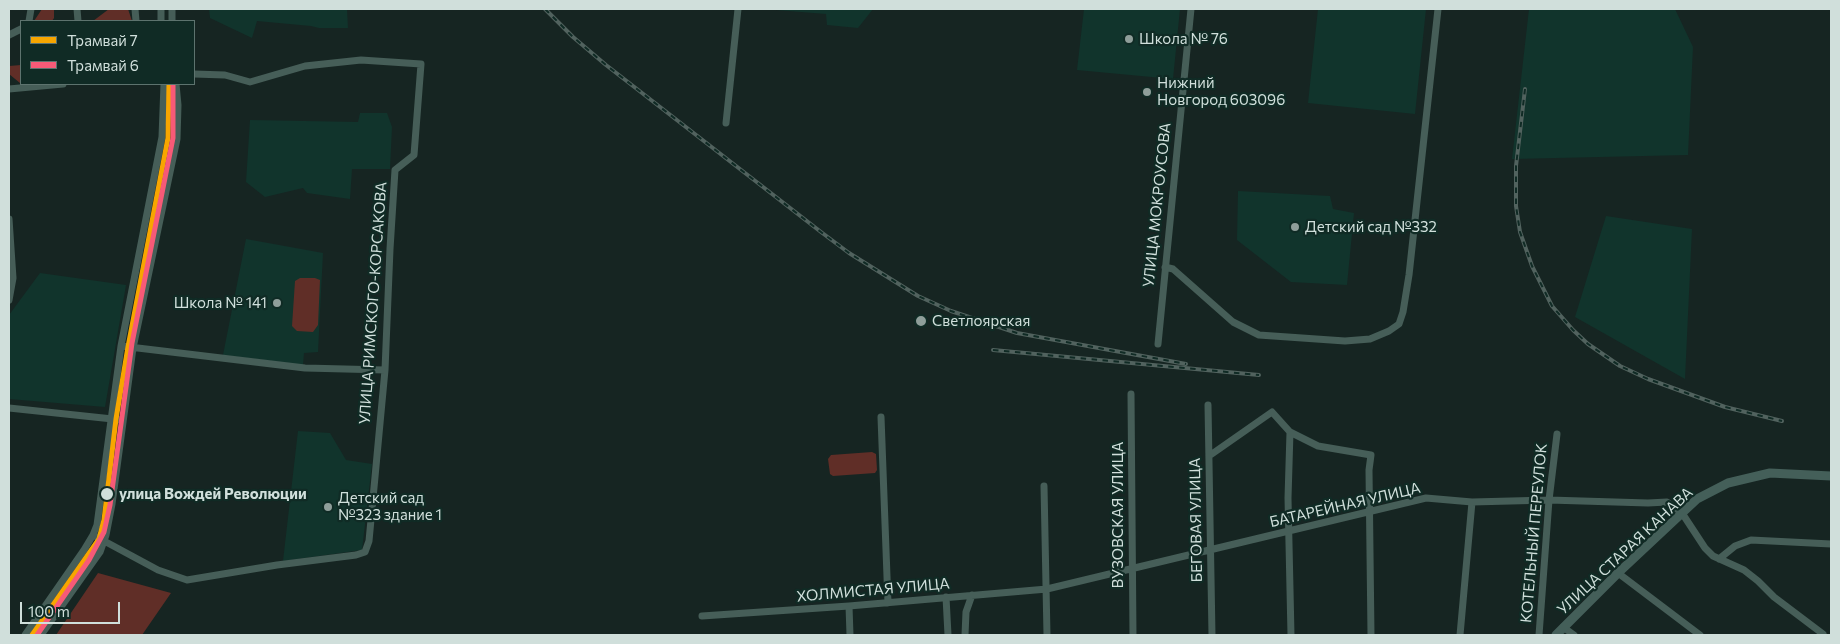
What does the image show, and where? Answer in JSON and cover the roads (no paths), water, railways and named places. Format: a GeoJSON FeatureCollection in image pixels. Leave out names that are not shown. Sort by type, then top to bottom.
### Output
{"type":"FeatureCollection","features":[{"type":"Feature","properties":{"kind":"street"},"geometry":{"type":"LineString","coordinates":[[726,123],[738,9]]}},
{"type":"Feature","properties":{"kind":"street","name":"УЛИЦА МОКРОУСОВА"},"geometry":{"type":"LineString","coordinates":[[1158,344],[1191,9]]}},
{"type":"Feature","properties":{"kind":"street"},"geometry":{"type":"LineString","coordinates":[[1165,267],[1173,269],[1234,322],[1259,335],[1345,342],[1370,339],[1390,331],[1399,324],[1403,312],[1409,275],[1438,9]]}},
{"type":"Feature","properties":{"kind":"street","name":"УЛИЦА РИМСКОГО-КОРСАКОВА"},"geometry":{"type":"LineString","coordinates":[[104,542],[158,570],[187,580],[277,565],[356,555],[365,552],[369,540],[385,370],[396,170],[414,155],[421,64],[361,60],[306,66],[250,82],[225,75],[195,74]]}},
{"type":"Feature","properties":{"kind":"street"},"geometry":{"type":"LineString","coordinates":[[9,89],[53,85]]}},
{"type":"Feature","properties":{"kind":"street"},"geometry":{"type":"LineString","coordinates":[[25,635],[93,535],[100,511],[110,419],[121,346],[162,137],[164,85]]}},
{"type":"Feature","properties":{"kind":"street"},"geometry":{"type":"LineString","coordinates":[[41,635],[100,552],[110,519],[133,348],[177,139],[176,85]]}},
{"type":"Feature","properties":{"kind":"street"},"geometry":{"type":"LineString","coordinates":[[9,218],[13,278],[9,300]]}},
{"type":"Feature","properties":{"kind":"street"},"geometry":{"type":"LineString","coordinates":[[121,346],[305,368],[385,370]]}},
{"type":"Feature","properties":{"kind":"street","name":"ВУЗОВСКАЯ УЛИЦА"},"geometry":{"type":"LineString","coordinates":[[1131,394],[1133,635]]}},
{"type":"Feature","properties":{"kind":"street","name":"БЕГОВАЯ УЛИЦА"},"geometry":{"type":"LineString","coordinates":[[1208,405],[1212,635]]}},
{"type":"Feature","properties":{"kind":"street"},"geometry":{"type":"LineString","coordinates":[[9,408],[122,420]]}},
{"type":"Feature","properties":{"kind":"street"},"geometry":{"type":"LineString","coordinates":[[1209,456],[1272,412],[1290,432],[1318,446],[1371,455],[1369,470],[1371,635]]}},
{"type":"Feature","properties":{"kind":"street"},"geometry":{"type":"LineString","coordinates":[[881,417],[888,603]]}},
{"type":"Feature","properties":{"kind":"street"},"geometry":{"type":"LineString","coordinates":[[1290,432],[1291,635]]}},
{"type":"Feature","properties":{"kind":"street","name":"КОТЕЛЬНЫЙ ПЕРЕУЛОК"},"geometry":{"type":"LineString","coordinates":[[1539,635],[1549,500],[1557,434]]}},
{"type":"Feature","properties":{"kind":"street","name":"УЛИЦА СТАРАЯ КАНАВА"},"geometry":{"type":"LineString","coordinates":[[1556,635],[1618,573],[1697,499],[1728,483],[1770,473],[1831,476]]}},
{"type":"Feature","properties":{"kind":"street"},"geometry":{"type":"LineString","coordinates":[[1044,486],[1047,635]]}},
{"type":"Feature","properties":{"kind":"street","name":"БАТАРЕЙНАЯ УЛИЦА"},"geometry":{"type":"LineString","coordinates":[[1047,589],[1426,498],[1472,502],[1549,500],[1667,502],[1682,512]]}},
{"type":"Feature","properties":{"kind":"street"},"geometry":{"type":"LineString","coordinates":[[1460,635],[1472,502]]}},
{"type":"Feature","properties":{"kind":"street"},"geometry":{"type":"LineString","coordinates":[[1682,512],[1705,548],[1713,556],[1744,570],[1822,635],[1831,631]]}},
{"type":"Feature","properties":{"kind":"street"},"geometry":{"type":"LineString","coordinates":[[93,535],[104,542]]}},
{"type":"Feature","properties":{"kind":"street"},"geometry":{"type":"LineString","coordinates":[[1719,559],[1735,546],[1751,540],[1831,544]]}},
{"type":"Feature","properties":{"kind":"street"},"geometry":{"type":"LineString","coordinates":[[1618,573],[1700,635]]}},
{"type":"Feature","properties":{"kind":"street","name":"ХОЛМИСТАЯ УЛИЦА"},"geometry":{"type":"LineString","coordinates":[[702,616],[888,603],[1047,589]]}},
{"type":"Feature","properties":{"kind":"street"},"geometry":{"type":"LineString","coordinates":[[965,635],[966,612],[972,595]]}},
{"type":"Feature","properties":{"kind":"street"},"geometry":{"type":"LineString","coordinates":[[946,597],[948,635]]}},
{"type":"Feature","properties":{"kind":"street"},"geometry":{"type":"LineString","coordinates":[[849,606],[850,635]]}},
{"type":"Feature","properties":{"kind":"street"},"geometry":{"type":"LineString","coordinates":[[1809,635],[1811,626]]}},
{"type":"Feature","properties":{"kind":"street"},"geometry":{"type":"LineString","coordinates":[[1563,627],[1574,635]]}},
{"type":"Feature","properties":{"kind":"railway"},"geometry":{"type":"LineString","coordinates":[[545,9],[573,37],[606,65],[821,232],[849,253],[918,296],[951,311],[1017,333],[1186,364]]}},
{"type":"Feature","properties":{"kind":"railway"},"geometry":{"type":"LineString","coordinates":[[1525,89],[1516,166],[1516,206],[1520,232],[1532,266],[1552,306],[1588,344],[1620,366],[1648,379],[1725,407],[1782,421]]}},
{"type":"Feature","properties":{"kind":"railway"},"geometry":{"type":"LineString","coordinates":[[993,350],[1259,375]]}},
{"type":"Feature","properties":{"kind":"tram line","name":"7"},"geometry":{"type":"LineString","coordinates":[[32,635],[99,539],[104,520],[116,419],[128,347],[168,138],[169,85]]}},
{"type":"Feature","properties":{"kind":"tram line","name":"6"},"geometry":{"type":"LineString","coordinates":[[37,635],[89,560],[104,532],[110,505],[132,343],[173,138],[173,85]]}},
{"type":"Feature","properties":{"kind":"place","name":"Школа № 76"},"geometry":{"type":"Point","coordinates":[1129,39]}},
{"type":"Feature","properties":{"kind":"place","name":"Нижний Новгород 603096"},"geometry":{"type":"Point","coordinates":[1147,92]}},
{"type":"Feature","properties":{"kind":"place","name":"Детский сад №332"},"geometry":{"type":"Point","coordinates":[1295,227]}},
{"type":"Feature","properties":{"kind":"place","name":"Школа № 141"},"geometry":{"type":"Point","coordinates":[277,303]}},
{"type":"Feature","properties":{"kind":"place","name":"Светлоярская"},"geometry":{"type":"Point","coordinates":[921,321]}},
{"type":"Feature","properties":{"kind":"place","name":"улица Вождей Революции"},"geometry":{"type":"Point","coordinates":[107,494]}},
{"type":"Feature","properties":{"kind":"place","name":"Детский сад №323 здание 1"},"geometry":{"type":"Point","coordinates":[328,507]}}]}
